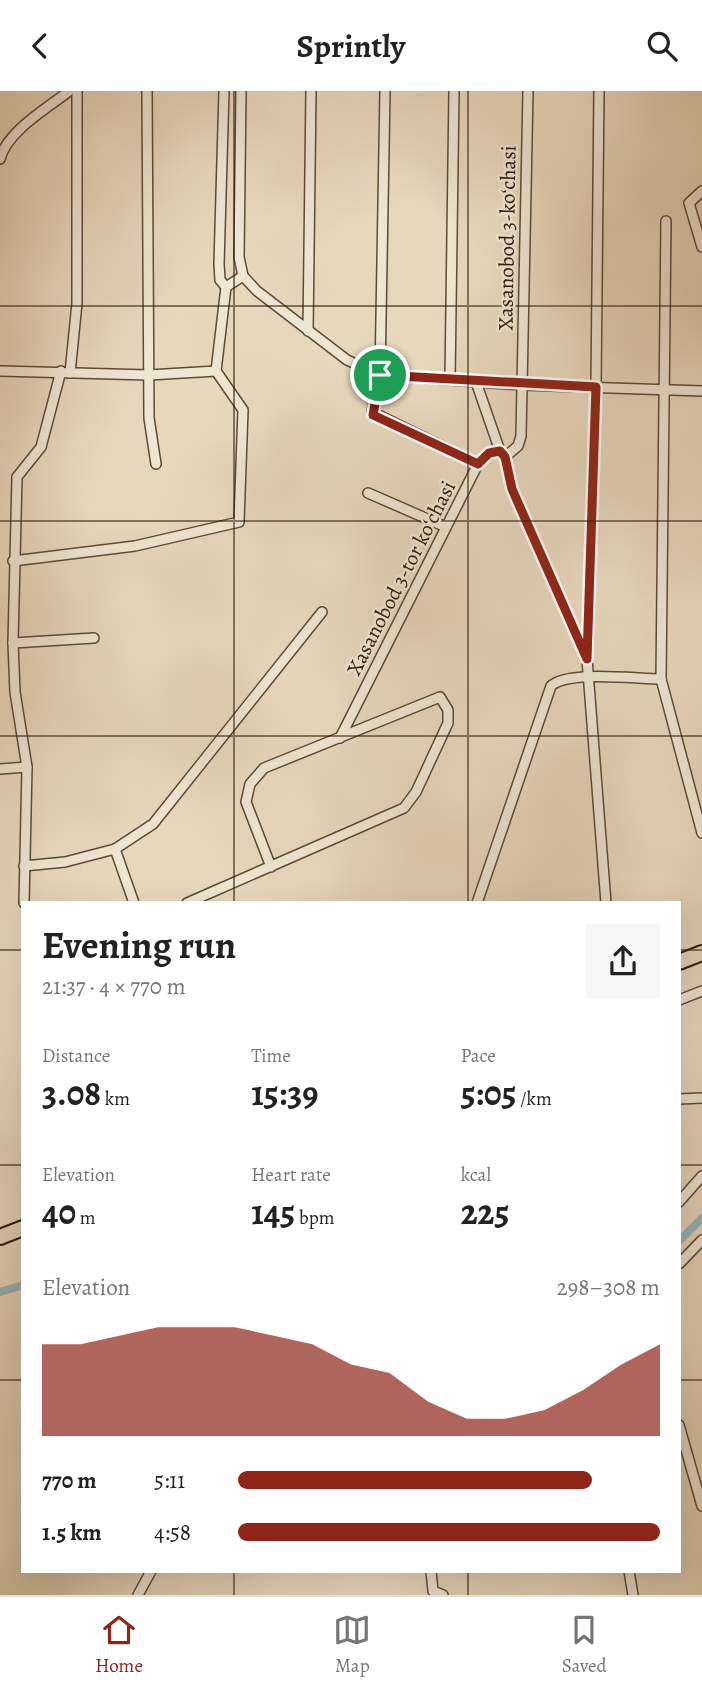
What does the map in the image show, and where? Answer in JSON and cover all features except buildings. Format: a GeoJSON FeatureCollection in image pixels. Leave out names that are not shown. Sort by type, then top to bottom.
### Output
{"type":"FeatureCollection","features":[{"type":"Feature","properties":{"kind":"main road"},"geometry":{"type":"LineString","coordinates":[[681,962],[702,953]]}},
{"type":"Feature","properties":{"kind":"main road"},"geometry":{"type":"LineString","coordinates":[[0,1237],[21,1229]]}},
{"type":"Feature","properties":{"kind":"street"},"geometry":{"type":"LineString","coordinates":[[0,159],[6,146],[69,91]]}},
{"type":"Feature","properties":{"kind":"street"},"geometry":{"type":"LineString","coordinates":[[24,901],[27,767],[15,692],[13,643],[17,477],[41,447],[66,372],[77,303],[77,91]]}},
{"type":"Feature","properties":{"kind":"street"},"geometry":{"type":"LineString","coordinates":[[147,91],[149,418],[156,464]]}},
{"type":"Feature","properties":{"kind":"street"},"geometry":{"type":"LineString","coordinates":[[224,91],[219,264],[221,283],[226,287]]}},
{"type":"Feature","properties":{"kind":"street"},"geometry":{"type":"LineString","coordinates":[[241,91],[239,257],[243,276],[347,360],[380,375],[521,385],[702,391]]}},
{"type":"Feature","properties":{"kind":"street"},"geometry":{"type":"LineString","coordinates":[[308,331],[311,91]]}},
{"type":"Feature","properties":{"kind":"street"},"geometry":{"type":"LineString","coordinates":[[385,91],[380,375],[373,415],[478,464]]}},
{"type":"Feature","properties":{"kind":"street"},"geometry":{"type":"LineString","coordinates":[[450,380],[454,91]]}},
{"type":"Feature","properties":{"kind":"street","name":"Xasanobod 3-koʻchasi"},"geometry":{"type":"LineString","coordinates":[[502,454],[520,442],[527,91]]}},
{"type":"Feature","properties":{"kind":"street"},"geometry":{"type":"LineString","coordinates":[[600,91],[596,387],[587,677],[597,752],[606,901]]}},
{"type":"Feature","properties":{"kind":"street"},"geometry":{"type":"LineString","coordinates":[[702,191],[689,203],[702,247]]}},
{"type":"Feature","properties":{"kind":"street"},"geometry":{"type":"LineString","coordinates":[[666,221],[661,679],[702,833]]}},
{"type":"Feature","properties":{"kind":"street"},"geometry":{"type":"LineString","coordinates":[[226,287],[243,276]]}},
{"type":"Feature","properties":{"kind":"street"},"geometry":{"type":"LineString","coordinates":[[13,561],[135,546],[239,522],[243,410],[216,372],[226,287]]}},
{"type":"Feature","properties":{"kind":"street"},"geometry":{"type":"LineString","coordinates":[[1,372],[149,375],[216,372]]}},
{"type":"Feature","properties":{"kind":"street"},"geometry":{"type":"LineString","coordinates":[[476,381],[512,489],[587,659]]}},
{"type":"Feature","properties":{"kind":"street","name":"Xasanobod 3-tor koʻchasi"},"geometry":{"type":"LineString","coordinates":[[340,738],[478,464],[489,453],[502,454]]}},
{"type":"Feature","properties":{"kind":"street"},"geometry":{"type":"LineString","coordinates":[[368,493],[446,527]]}},
{"type":"Feature","properties":{"kind":"street"},"geometry":{"type":"LineString","coordinates":[[24,866],[65,862],[115,849],[153,824],[322,612]]}},
{"type":"Feature","properties":{"kind":"street"},"geometry":{"type":"LineString","coordinates":[[13,643],[94,638]]}},
{"type":"Feature","properties":{"kind":"street"},"geometry":{"type":"LineString","coordinates":[[478,901],[551,686],[558,680],[587,677],[661,679]]}},
{"type":"Feature","properties":{"kind":"street"},"geometry":{"type":"LineString","coordinates":[[192,901],[271,867],[404,808],[416,792],[448,723],[448,710],[437,698],[264,768],[250,784],[246,801],[271,867]]}},
{"type":"Feature","properties":{"kind":"street"},"geometry":{"type":"LineString","coordinates":[[0,769],[27,767]]}},
{"type":"Feature","properties":{"kind":"street"},"geometry":{"type":"LineString","coordinates":[[115,849],[133,901]]}},
{"type":"Feature","properties":{"kind":"street"},"geometry":{"type":"LineString","coordinates":[[681,999],[702,991]]}},
{"type":"Feature","properties":{"kind":"street"},"geometry":{"type":"LineString","coordinates":[[681,1099],[702,1098]]}},
{"type":"Feature","properties":{"kind":"street"},"geometry":{"type":"LineString","coordinates":[[681,1200],[702,1176]]}},
{"type":"Feature","properties":{"kind":"street"},"geometry":{"type":"LineString","coordinates":[[681,1262],[702,1240]]}},
{"type":"Feature","properties":{"kind":"street"},"geometry":{"type":"LineString","coordinates":[[681,1432],[702,1506]]}},
{"type":"Feature","properties":{"kind":"street"},"geometry":{"type":"LineString","coordinates":[[138,1595],[150,1573]]}},
{"type":"Feature","properties":{"kind":"street"},"geometry":{"type":"LineString","coordinates":[[431,1573],[433,1591],[443,1595]]}},
{"type":"Feature","properties":{"kind":"street"},"geometry":{"type":"LineString","coordinates":[[629,1573],[633,1595]]}},
{"type":"Feature","properties":{"kind":"waterway"},"geometry":{"type":"LineString","coordinates":[[681,1239],[702,1218]]}},
{"type":"Feature","properties":{"kind":"waterway"},"geometry":{"type":"LineString","coordinates":[[0,1292],[21,1286]]}},
{"type":"Feature","properties":{"kind":"route"},"geometry":{"type":"LineString","coordinates":[[380,375],[521,385],[596,387],[587,659],[512,489],[505,457],[500,451],[489,453],[478,464],[373,415],[380,375]]}}]}
